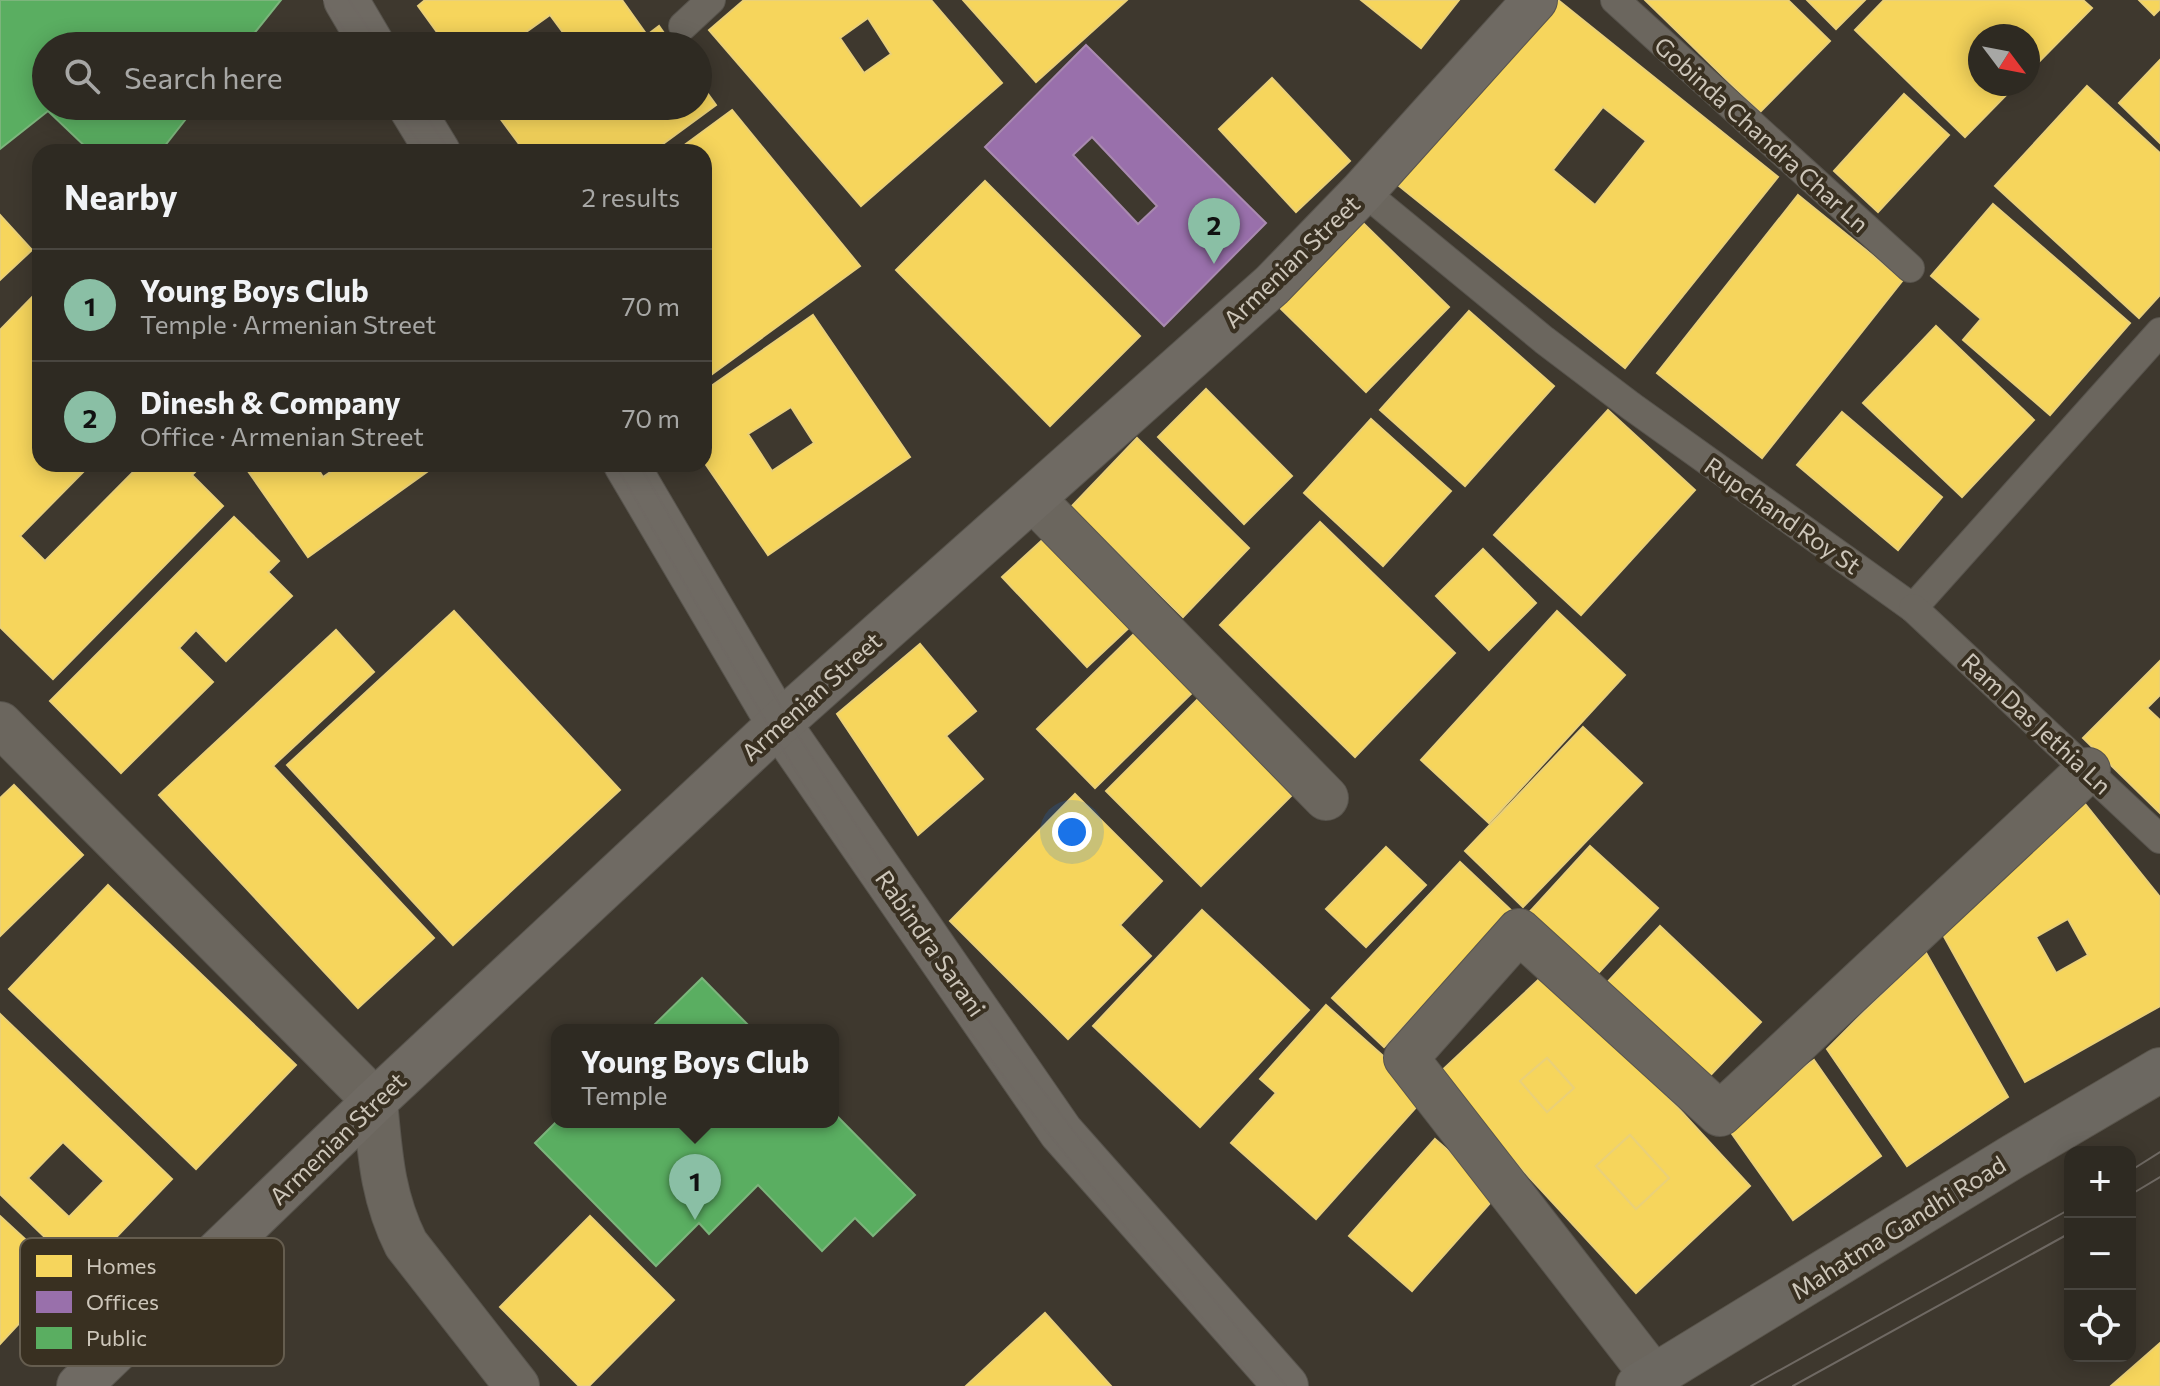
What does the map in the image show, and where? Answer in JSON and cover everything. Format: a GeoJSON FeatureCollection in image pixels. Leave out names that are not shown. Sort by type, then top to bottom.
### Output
{"type":"FeatureCollection","features":[{"type":"Feature","properties":{"kind":"main road","name":"Mahatma Gandhi Road"},"geometry":{"type":"LineString","coordinates":[[1646,1382],[2160,1070]]}},
{"type":"Feature","properties":{"kind":"street"},"geometry":{"type":"LineString","coordinates":[[346,0],[365,32]]}},
{"type":"Feature","properties":{"kind":"street","name":"Armenian Street"},"geometry":{"type":"LineString","coordinates":[[233,1238],[779,724],[1272,285],[1363,191],[1535,0]]}},
{"type":"Feature","properties":{"kind":"street"},"geometry":{"type":"LineString","coordinates":[[419,120],[433,144]]}},
{"type":"Feature","properties":{"kind":"street","name":"Rabindra Sarani"},"geometry":{"type":"LineString","coordinates":[[631,472],[779,724],[1061,1132],[1286,1386]]}},
{"type":"Feature","properties":{"kind":"street"},"geometry":{"type":"LineString","coordinates":[[1033,499],[1326,798]]}},
{"type":"Feature","properties":{"kind":"street"},"geometry":{"type":"LineString","coordinates":[[0,724],[375,1101],[382,1176],[393,1218],[406,1244],[517,1386]]}},
{"type":"Feature","properties":{"kind":"street"},"geometry":{"type":"LineString","coordinates":[[1646,1382],[1406,1058],[1519,931],[1720,1114],[2088,770]]}},
{"type":"Feature","properties":{"kind":"street","name":"Armenian Street"},"geometry":{"type":"LineString","coordinates":[[79,1386],[100,1366]]}},
{"type":"Feature","properties":{"kind":"lane"},"geometry":{"type":"LineString","coordinates":[[683,26],[711,0]]}},
{"type":"Feature","properties":{"kind":"lane","name":"Gobinda Chandra Char Ln"},"geometry":{"type":"LineString","coordinates":[[1615,0],[1910,268]]}},
{"type":"Feature","properties":{"kind":"lane","name":"Rupchand Roy St"},"geometry":{"type":"LineString","coordinates":[[1363,191],[1544,340],[1631,406],[1913,608]]}},
{"type":"Feature","properties":{"kind":"lane"},"geometry":{"type":"LineString","coordinates":[[1913,608],[2160,332]]}},
{"type":"Feature","properties":{"kind":"lane","name":"Ram Das Jethia Ln"},"geometry":{"type":"LineString","coordinates":[[1913,608],[2160,839]]}},
{"type":"Feature","properties":{"kind":"building: Homes"},"geometry":{"type":"Polygon","coordinates":[[[425,0],[622,0],[645,32],[563,32],[550,15],[526,32],[437,32],[418,6],[425,0]]]}},
{"type":"Feature","properties":{"kind":"building: Homes"},"geometry":{"type":"Polygon","coordinates":[[[744,0],[931,0],[1002,83],[861,206],[709,30],[744,0]],[[868,18],[840,38],[864,73],[891,54],[868,18]]]}},
{"type":"Feature","properties":{"kind":"building: Homes"},"geometry":{"type":"Polygon","coordinates":[[[963,0],[1127,0],[1036,82],[963,0]]]}},
{"type":"Feature","properties":{"kind":"building: Homes"},"geometry":{"type":"Polygon","coordinates":[[[1361,0],[1459,0],[1421,48],[1361,0]]]}},
{"type":"Feature","properties":{"kind":"building: Homes"},"geometry":{"type":"Polygon","coordinates":[[[1547,0],[1558,0],[1778,177],[1625,368],[1398,185],[1547,0]],[[1603,107],[1553,170],[1595,205],[1646,141],[1603,107]]]}},
{"type":"Feature","properties":{"kind":"building: Homes"},"geometry":{"type":"Polygon","coordinates":[[[1645,0],[1788,0],[1830,41],[1760,112],[1645,0]]]}},
{"type":"Feature","properties":{"kind":"building: Homes"},"geometry":{"type":"Polygon","coordinates":[[[1807,0],[1865,0],[1836,29],[1807,0]]]}},
{"type":"Feature","properties":{"kind":"building: Homes"},"geometry":{"type":"Polygon","coordinates":[[[1884,0],[2083,0],[2092,8],[2040,61],[2040,24],[1968,24],[1968,96],[2005,96],[1965,137],[1855,30],[1884,0]]]}},
{"type":"Feature","properties":{"kind":"building: Homes"},"geometry":{"type":"Polygon","coordinates":[[[2139,0],[2160,0],[2160,9],[2154,15],[2139,0]]]}},
{"type":"Feature","properties":{"kind":"building: Homes"},"geometry":{"type":"Polygon","coordinates":[[[2160,60],[2160,143],[2119,103],[2160,60]]]}},
{"type":"Feature","properties":{"kind":"building: Homes"},"geometry":{"type":"Polygon","coordinates":[[[1272,78],[1350,161],[1296,212],[1219,129],[1272,78]]]}},
{"type":"Feature","properties":{"kind":"building: Homes"},"geometry":{"type":"Polygon","coordinates":[[[2087,86],[2160,153],[2160,295],[2139,318],[1995,186],[2087,86]]]}},
{"type":"Feature","properties":{"kind":"building: Homes"},"geometry":{"type":"Polygon","coordinates":[[[1904,94],[1949,135],[1878,212],[1834,171],[1904,94]]]}},
{"type":"Feature","properties":{"kind":"building: Homes"},"geometry":{"type":"Polygon","coordinates":[[[732,110],[860,266],[712,374],[712,144],[686,144],[732,110]]]}},
{"type":"Feature","properties":{"kind":"building: Homes"},"geometry":{"type":"Polygon","coordinates":[[[501,120],[696,120],[663,144],[519,144],[501,120]]]}},
{"type":"Feature","properties":{"kind":"building: Homes"},"geometry":{"type":"Polygon","coordinates":[[[985,181],[1140,336],[1050,426],[896,270],[985,181]]]}},
{"type":"Feature","properties":{"kind":"building: Homes"},"geometry":{"type":"Polygon","coordinates":[[[1798,195],[1903,280],[1762,458],[1657,373],[1798,195]]]}},
{"type":"Feature","properties":{"kind":"building: Homes"},"geometry":{"type":"Polygon","coordinates":[[[1993,204],[2130,323],[2050,415],[1963,340],[1981,319],[1931,276],[1993,204]]]}},
{"type":"Feature","properties":{"kind":"building: Homes"},"geometry":{"type":"Polygon","coordinates":[[[0,215],[32,250],[0,280],[0,215]]]}},
{"type":"Feature","properties":{"kind":"building: Homes"},"geometry":{"type":"Polygon","coordinates":[[[1360,220],[1449,307],[1366,392],[1277,305],[1360,220]]]}},
{"type":"Feature","properties":{"kind":"building: Homes"},"geometry":{"type":"Polygon","coordinates":[[[32,297],[32,472],[83,472],[20,536],[45,561],[133,472],[195,472],[192,475],[223,506],[53,679],[0,627],[0,330],[32,297]]]}},
{"type":"Feature","properties":{"kind":"building: Homes"},"geometry":{"type":"Polygon","coordinates":[[[1469,311],[1554,386],[1465,486],[1380,410],[1469,311]]]}},
{"type":"Feature","properties":{"kind":"building: Homes"},"geometry":{"type":"Polygon","coordinates":[[[813,315],[910,457],[768,555],[711,472],[712,385],[813,315]],[[791,407],[748,434],[772,471],[814,443],[791,407]]]}},
{"type":"Feature","properties":{"kind":"building: Homes"},"geometry":{"type":"Polygon","coordinates":[[[1936,326],[2034,420],[1962,497],[1863,403],[1936,326]]]}},
{"type":"Feature","properties":{"kind":"building: Homes"},"geometry":{"type":"Polygon","coordinates":[[[1206,389],[1292,476],[1244,524],[1158,437],[1206,389]]]}},
{"type":"Feature","properties":{"kind":"building: Homes"},"geometry":{"type":"Polygon","coordinates":[[[1608,410],[1695,490],[1581,615],[1494,535],[1608,410]]]}},
{"type":"Feature","properties":{"kind":"building: Homes"},"geometry":{"type":"Polygon","coordinates":[[[1842,412],[1942,497],[1898,550],[1797,465],[1842,412]]]}},
{"type":"Feature","properties":{"kind":"building: Homes"},"geometry":{"type":"Polygon","coordinates":[[[1371,419],[1451,491],[1383,566],[1304,493],[1371,419]]]}},
{"type":"Feature","properties":{"kind":"building: Homes"},"geometry":{"type":"Polygon","coordinates":[[[1137,438],[1249,548],[1183,617],[1071,507],[1137,438]]]}},
{"type":"Feature","properties":{"kind":"building: Homes"},"geometry":{"type":"Polygon","coordinates":[[[249,472],[320,472],[323,477],[330,472],[427,472],[308,557],[249,472]]]}},
{"type":"Feature","properties":{"kind":"building: Homes"},"geometry":{"type":"Polygon","coordinates":[[[234,517],[279,561],[268,572],[292,596],[226,661],[196,630],[179,648],[213,682],[121,773],[50,701],[234,517]]]}},
{"type":"Feature","properties":{"kind":"building: Homes"},"geometry":{"type":"Polygon","coordinates":[[[1320,522],[1455,653],[1355,757],[1220,625],[1320,522]]]}},
{"type":"Feature","properties":{"kind":"building: Homes"},"geometry":{"type":"Polygon","coordinates":[[[1049,534],[1133,624],[1087,667],[1002,577],[1049,534]]]}},
{"type":"Feature","properties":{"kind":"building: Homes"},"geometry":{"type":"Polygon","coordinates":[[[1483,549],[1536,603],[1489,650],[1436,596],[1483,549]]]}},
{"type":"Feature","properties":{"kind":"building: Homes"},"geometry":{"type":"Polygon","coordinates":[[[454,611],[620,790],[453,945],[287,765],[454,611]]]}},
{"type":"Feature","properties":{"kind":"building: Homes"},"geometry":{"type":"Polygon","coordinates":[[[1557,611],[1625,675],[1489,823],[1421,760],[1557,611]]]}},
{"type":"Feature","properties":{"kind":"building: Homes"},"geometry":{"type":"Polygon","coordinates":[[[336,630],[374,672],[273,766],[434,938],[358,1008],[159,795],[336,630]]]}},
{"type":"Feature","properties":{"kind":"building: Homes"},"geometry":{"type":"Polygon","coordinates":[[[1138,630],[1196,689],[1095,788],[1037,729],[1138,630]]]}},
{"type":"Feature","properties":{"kind":"building: Homes"},"geometry":{"type":"Polygon","coordinates":[[[920,644],[976,711],[946,736],[983,779],[918,835],[837,714],[920,644]]]}},
{"type":"Feature","properties":{"kind":"building: Homes"},"geometry":{"type":"Polygon","coordinates":[[[2160,661],[2160,695],[2147,708],[2160,720],[2160,813],[2083,738],[2160,661]]]}},
{"type":"Feature","properties":{"kind":"building: Homes"},"geometry":{"type":"Polygon","coordinates":[[[1206,691],[1301,786],[1201,886],[1106,791],[1206,691]]]}},
{"type":"Feature","properties":{"kind":"building: Homes"},"geometry":{"type":"Polygon","coordinates":[[[1583,727],[1642,783],[1523,907],[1465,851],[1583,727]]]}},
{"type":"Feature","properties":{"kind":"building: Homes"},"geometry":{"type":"Polygon","coordinates":[[[14,785],[83,855],[0,936],[0,798],[14,785]]]}},
{"type":"Feature","properties":{"kind":"building: Homes"},"geometry":{"type":"Polygon","coordinates":[[[1075,794],[1162,881],[1120,925],[1151,956],[1068,1039],[950,921],[1075,794]]]}},
{"type":"Feature","properties":{"kind":"building: Homes"},"geometry":{"type":"Polygon","coordinates":[[[2081,799],[2160,897],[2160,1006],[2025,1082],[1942,933],[2081,799]],[[2068,919],[2036,937],[2056,973],[2088,955],[2068,919]]]}},
{"type":"Feature","properties":{"kind":"building: Homes"},"geometry":{"type":"Polygon","coordinates":[[[1590,846],[1658,908],[1591,981],[1524,918],[1590,846]]]}},
{"type":"Feature","properties":{"kind":"building: Homes"},"geometry":{"type":"Polygon","coordinates":[[[1386,847],[1426,885],[1366,947],[1326,909],[1386,847]]]}},
{"type":"Feature","properties":{"kind":"building: Homes"},"geometry":{"type":"Polygon","coordinates":[[[1460,862],[1513,912],[1384,1047],[1332,998],[1460,862]]]}},
{"type":"Feature","properties":{"kind":"building: Homes"},"geometry":{"type":"Polygon","coordinates":[[[108,885],[296,1065],[196,1169],[9,989],[108,885]]]}},
{"type":"Feature","properties":{"kind":"building: Homes"},"geometry":{"type":"Polygon","coordinates":[[[1202,910],[1309,1010],[1200,1127],[1093,1026],[1202,910]]]}},
{"type":"Feature","properties":{"kind":"building: Homes"},"geometry":{"type":"Polygon","coordinates":[[[1660,926],[1761,1022],[1702,1084],[1602,988],[1660,926]]]}},
{"type":"Feature","properties":{"kind":"building: Homes"},"geometry":{"type":"Polygon","coordinates":[[[1925,951],[2008,1097],[1907,1166],[1827,1049],[1925,951]]]}},
{"type":"Feature","properties":{"kind":"building: Homes"},"geometry":{"type":"Polygon","coordinates":[[[1550,969],[1750,1186],[1636,1293],[1436,1076],[1550,969]],[[1547,1058],[1520,1081],[1547,1112],[1574,1088],[1547,1058]],[[1630,1135],[1596,1166],[1636,1209],[1669,1178],[1630,1135]]]}},
{"type":"Feature","properties":{"kind":"building: Homes"},"geometry":{"type":"Polygon","coordinates":[[[1326,1005],[1427,1095],[1316,1219],[1231,1143],[1276,1093],[1260,1079],[1326,1005]]]}},
{"type":"Feature","properties":{"kind":"building: Homes"},"geometry":{"type":"Polygon","coordinates":[[[0,1014],[172,1179],[116,1238],[46,1238],[0,1194],[0,1014]],[[63,1142],[28,1178],[69,1217],[104,1181],[63,1142]]]}},
{"type":"Feature","properties":{"kind":"building: Homes"},"geometry":{"type":"Polygon","coordinates":[[[1547,1058],[1574,1088],[1547,1112],[1520,1081],[1547,1058]]]}},
{"type":"Feature","properties":{"kind":"building: Homes"},"geometry":{"type":"Polygon","coordinates":[[[1814,1060],[1881,1156],[1793,1220],[1725,1124],[1814,1060]]]}},
{"type":"Feature","properties":{"kind":"building: Homes"},"geometry":{"type":"Polygon","coordinates":[[[1630,1135],[1669,1178],[1636,1209],[1596,1166],[1630,1135]]]}},
{"type":"Feature","properties":{"kind":"building: Homes"},"geometry":{"type":"Polygon","coordinates":[[[1435,1139],[1498,1194],[1412,1291],[1349,1236],[1435,1139]]]}},
{"type":"Feature","properties":{"kind":"building: Homes"},"geometry":{"type":"Polygon","coordinates":[[[0,1216],[24,1238],[20,1238],[20,1322],[0,1344],[0,1216]]]}},
{"type":"Feature","properties":{"kind":"building: Homes"},"geometry":{"type":"Polygon","coordinates":[[[590,1216],[674,1300],[589,1386],[579,1386],[500,1307],[590,1216]]]}},
{"type":"Feature","properties":{"kind":"building: Homes"},"geometry":{"type":"Polygon","coordinates":[[[1045,1313],[1111,1386],[966,1386],[1045,1313]]]}},
{"type":"Feature","properties":{"kind":"building: Homes"},"geometry":{"type":"Polygon","coordinates":[[[2160,1343],[2160,1386],[2111,1386],[2160,1343]]]}},
{"type":"Feature","properties":{"kind":"building: Offices"},"geometry":{"type":"Polygon","coordinates":[[[1086,45],[1266,223],[1164,326],[985,147],[1086,45]],[[1092,137],[1073,155],[1138,224],[1157,206],[1092,137]]]}},
{"type":"Feature","properties":{"kind":"building: Public"},"geometry":{"type":"Polygon","coordinates":[[[0,0],[281,0],[255,32],[32,32],[32,120],[37,120],[0,149],[0,0]]]}},
{"type":"Feature","properties":{"kind":"building: Public"},"geometry":{"type":"Polygon","coordinates":[[[57,120],[185,120],[166,144],[83,144],[57,120]]]}},
{"type":"Feature","properties":{"kind":"building: Public"},"geometry":{"type":"Polygon","coordinates":[[[702,978],[747,1024],[655,1024],[702,978]]]}},
{"type":"Feature","properties":{"kind":"building: Public"},"geometry":{"type":"Polygon","coordinates":[[[839,1118],[915,1195],[873,1236],[855,1218],[822,1251],[758,1185],[709,1234],[699,1223],[656,1266],[535,1143],[551,1127],[839,1128],[839,1118]]]}},
{"type":"Feature","properties":{"kind":"tram line"},"geometry":{"type":"LineString","coordinates":[[324,0],[346,32]]}},
{"type":"Feature","properties":{"kind":"tram line"},"geometry":{"type":"LineString","coordinates":[[349,0],[371,32]]}},
{"type":"Feature","properties":{"kind":"tram line"},"geometry":{"type":"LineString","coordinates":[[404,120],[420,144]]}},
{"type":"Feature","properties":{"kind":"tram line"},"geometry":{"type":"LineString","coordinates":[[429,120],[445,144]]}},
{"type":"Feature","properties":{"kind":"tram line"},"geometry":{"type":"LineString","coordinates":[[620,472],[812,797],[940,990],[1055,1142],[1259,1386]]}},
{"type":"Feature","properties":{"kind":"tram line"},"geometry":{"type":"LineString","coordinates":[[644,472],[799,737],[956,978],[1080,1139],[1286,1386]]}},
{"type":"Feature","properties":{"kind":"tram line"},"geometry":{"type":"LineString","coordinates":[[2136,1167],[2160,1152]]}},
{"type":"Feature","properties":{"kind":"tram line"},"geometry":{"type":"LineString","coordinates":[[2136,1191],[2160,1177]]}},
{"type":"Feature","properties":{"kind":"tram line"},"geometry":{"type":"LineString","coordinates":[[1751,1386],[2064,1212]]}},
{"type":"Feature","properties":{"kind":"tram line"},"geometry":{"type":"LineString","coordinates":[[1793,1386],[2064,1236]]}},
{"type":"Feature","properties":{"kind":"place","name":"Dinesh & Company"},"geometry":{"type":"Point","coordinates":[1214,264]}},
{"type":"Feature","properties":{"kind":"place","name":"Young Boys Club"},"geometry":{"type":"Point","coordinates":[695,1220]}}]}
